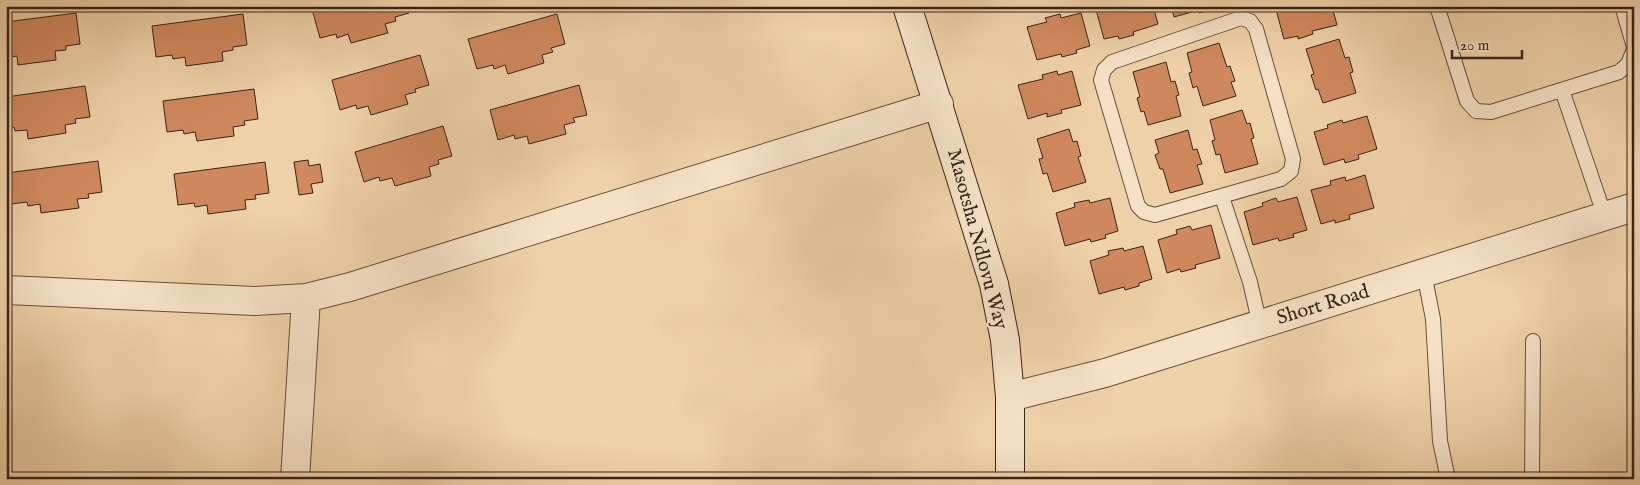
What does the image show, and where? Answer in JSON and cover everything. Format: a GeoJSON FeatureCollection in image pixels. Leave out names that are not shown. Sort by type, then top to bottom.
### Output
{"type":"FeatureCollection","features":[{"type":"Feature","properties":{"kind":"street","name":"Masotsha Ndlovu Way"},"geometry":{"type":"LineString","coordinates":[[907,6],[994,284],[1004,340],[1010,397],[1010,479]]}},
{"type":"Feature","properties":{"kind":"street"},"geometry":{"type":"LineString","coordinates":[[6,290],[255,300],[306,298],[350,287],[939,104]]}},
{"type":"Feature","properties":{"kind":"street","name":"Short Road"},"geometry":{"type":"LineString","coordinates":[[1010,397],[1105,373],[1634,207]]}},
{"type":"Feature","properties":{"kind":"street"},"geometry":{"type":"LineString","coordinates":[[295,479],[306,298]]}},
{"type":"Feature","properties":{"kind":"lane"},"geometry":{"type":"LineString","coordinates":[[1437,6],[1467,101],[1476,111],[1491,112],[1619,72],[1628,64],[1634,48],[1622,6]]}},
{"type":"Feature","properties":{"kind":"lane"},"geometry":{"type":"LineString","coordinates":[[1241,18],[1250,21],[1256,29],[1293,159],[1291,172],[1280,179],[1222,197],[1155,215],[1144,212],[1138,206],[1102,80],[1104,70],[1112,62],[1241,18]]}},
{"type":"Feature","properties":{"kind":"lane"},"geometry":{"type":"LineString","coordinates":[[1562,90],[1605,217]]}},
{"type":"Feature","properties":{"kind":"lane"},"geometry":{"type":"LineString","coordinates":[[1222,197],[1250,282],[1260,325]]}},
{"type":"Feature","properties":{"kind":"lane"},"geometry":{"type":"LineString","coordinates":[[1424,273],[1433,319],[1440,441],[1448,479]]}},
{"type":"Feature","properties":{"kind":"lane"},"geometry":{"type":"LineString","coordinates":[[1532,479],[1534,341]]}},
{"type":"Feature","properties":{"kind":"building"},"geometry":{"type":"Polygon","coordinates":[[[320,6],[407,6],[409,13],[395,17],[396,21],[385,24],[388,33],[351,43],[348,34],[337,38],[336,34],[320,38],[312,9],[320,6]]]}},
{"type":"Feature","properties":{"kind":"building"},"geometry":{"type":"Polygon","coordinates":[[[1095,6],[1153,6],[1158,24],[1133,32],[1134,35],[1119,39],[1118,36],[1104,39],[1095,6]]]}},
{"type":"Feature","properties":{"kind":"building"},"geometry":{"type":"Polygon","coordinates":[[[1171,6],[1214,6],[1214,9],[1199,13],[1199,10],[1174,17],[1171,6]]]}},
{"type":"Feature","properties":{"kind":"building"},"geometry":{"type":"Polygon","coordinates":[[[1275,6],[1332,6],[1337,25],[1312,31],[1313,34],[1298,39],[1298,36],[1284,39],[1275,6]]]}},
{"type":"Feature","properties":{"kind":"building"},"geometry":{"type":"Polygon","coordinates":[[[76,13],[80,44],[66,46],[66,50],[55,51],[56,60],[18,65],[17,56],[6,58],[6,22],[76,13]]]}},
{"type":"Feature","properties":{"kind":"building"},"geometry":{"type":"Polygon","coordinates":[[[1081,13],[1090,46],[1076,50],[1077,53],[1062,57],[1061,54],[1037,60],[1027,27],[1047,22],[1045,18],[1060,14],[1061,18],[1081,13]]]}},
{"type":"Feature","properties":{"kind":"building"},"geometry":{"type":"Polygon","coordinates":[[[243,14],[247,45],[233,47],[233,50],[222,52],[223,61],[186,66],[185,57],[173,59],[172,55],[156,57],[152,26],[243,14]]]}},
{"type":"Feature","properties":{"kind":"building"},"geometry":{"type":"Polygon","coordinates":[[[557,14],[565,44],[551,48],[553,52],[542,55],[544,63],[508,74],[505,65],[494,69],[493,65],[477,69],[468,39],[557,14]]]}},
{"type":"Feature","properties":{"kind":"building"},"geometry":{"type":"Polygon","coordinates":[[[1339,39],[1345,58],[1349,57],[1353,72],[1350,73],[1356,93],[1323,103],[1311,75],[1314,74],[1306,49],[1339,39]]]}},
{"type":"Feature","properties":{"kind":"building"},"geometry":{"type":"Polygon","coordinates":[[[1219,43],[1227,67],[1230,66],[1235,81],[1231,82],[1236,96],[1203,106],[1197,86],[1193,88],[1189,73],[1192,72],[1187,53],[1219,43]]]}},
{"type":"Feature","properties":{"kind":"building"},"geometry":{"type":"Polygon","coordinates":[[[420,55],[429,85],[415,89],[416,92],[405,95],[408,104],[371,115],[368,106],[357,109],[356,105],[340,110],[332,80],[420,55]]]}},
{"type":"Feature","properties":{"kind":"building"},"geometry":{"type":"Polygon","coordinates":[[[1166,62],[1171,82],[1175,81],[1179,95],[1176,96],[1181,116],[1148,125],[1144,111],[1141,112],[1137,98],[1140,97],[1133,72],[1166,62]]]}},
{"type":"Feature","properties":{"kind":"building"},"geometry":{"type":"Polygon","coordinates":[[[1057,71],[1058,75],[1072,71],[1081,105],[1061,110],[1062,113],[1047,117],[1047,113],[1028,119],[1018,85],[1043,79],[1042,75],[1057,71]]]}},
{"type":"Feature","properties":{"kind":"building"},"geometry":{"type":"Polygon","coordinates":[[[579,85],[587,115],[573,118],[575,122],[564,125],[566,134],[529,144],[527,136],[515,139],[514,135],[498,140],[490,110],[579,85]]]}},
{"type":"Feature","properties":{"kind":"building"},"geometry":{"type":"Polygon","coordinates":[[[85,86],[90,117],[75,119],[76,123],[65,125],[66,133],[28,139],[27,130],[15,131],[14,127],[6,128],[6,97],[85,86]]]}},
{"type":"Feature","properties":{"kind":"building"},"geometry":{"type":"Polygon","coordinates":[[[254,89],[258,119],[244,121],[245,125],[233,127],[234,136],[197,141],[195,132],[184,134],[183,130],[167,132],[163,101],[254,89]]]}},
{"type":"Feature","properties":{"kind":"building"},"geometry":{"type":"Polygon","coordinates":[[[1242,110],[1247,124],[1250,123],[1254,138],[1251,139],[1258,164],[1225,173],[1220,154],[1216,155],[1212,141],[1215,140],[1210,120],[1242,110]]]}},
{"type":"Feature","properties":{"kind":"building"},"geometry":{"type":"Polygon","coordinates":[[[1367,116],[1377,149],[1358,155],[1359,159],[1345,163],[1344,159],[1324,165],[1314,132],[1328,128],[1327,125],[1342,120],[1343,123],[1367,116]]]}},
{"type":"Feature","properties":{"kind":"building"},"geometry":{"type":"Polygon","coordinates":[[[443,126],[452,156],[438,160],[439,164],[429,167],[431,176],[395,186],[392,178],[380,181],[379,177],[364,182],[355,152],[443,126]]]}},
{"type":"Feature","properties":{"kind":"building"},"geometry":{"type":"Polygon","coordinates":[[[1069,129],[1073,142],[1077,141],[1081,156],[1078,157],[1086,182],[1053,192],[1047,173],[1043,174],[1039,159],[1043,158],[1037,139],[1069,129]]]}},
{"type":"Feature","properties":{"kind":"building"},"geometry":{"type":"Polygon","coordinates":[[[1188,130],[1193,150],[1197,149],[1202,164],[1197,165],[1203,184],[1170,193],[1163,169],[1160,169],[1155,155],[1159,153],[1155,140],[1188,130]]]}},
{"type":"Feature","properties":{"kind":"building"},"geometry":{"type":"Polygon","coordinates":[[[308,160],[309,166],[320,164],[323,182],[311,184],[313,193],[299,195],[294,162],[308,160]]]}},
{"type":"Feature","properties":{"kind":"building"},"geometry":{"type":"Polygon","coordinates":[[[98,161],[102,192],[88,194],[89,198],[77,199],[79,208],[41,213],[40,204],[28,206],[27,202],[11,204],[7,173],[98,161]]]}},
{"type":"Feature","properties":{"kind":"building"},"geometry":{"type":"Polygon","coordinates":[[[265,162],[269,193],[255,195],[256,199],[245,200],[246,209],[208,214],[207,205],[195,207],[194,203],[178,205],[174,174],[265,162]]]}},
{"type":"Feature","properties":{"kind":"building"},"geometry":{"type":"Polygon","coordinates":[[[1365,175],[1374,208],[1349,215],[1350,219],[1335,223],[1335,220],[1321,224],[1311,190],[1331,185],[1330,181],[1345,177],[1346,181],[1365,175]]]}},
{"type":"Feature","properties":{"kind":"building"},"geometry":{"type":"Polygon","coordinates":[[[1297,197],[1307,230],[1293,234],[1294,237],[1279,241],[1278,238],[1253,245],[1244,212],[1263,206],[1262,203],[1276,198],[1278,202],[1297,197]]]}},
{"type":"Feature","properties":{"kind":"building"},"geometry":{"type":"Polygon","coordinates":[[[1110,198],[1118,231],[1105,235],[1106,238],[1091,242],[1090,239],[1065,246],[1056,213],[1075,207],[1074,203],[1089,200],[1090,203],[1110,198]]]}},
{"type":"Feature","properties":{"kind":"building"},"geometry":{"type":"Polygon","coordinates":[[[1211,225],[1220,258],[1195,265],[1196,268],[1181,272],[1180,269],[1167,273],[1158,240],[1177,234],[1176,230],[1190,226],[1192,230],[1211,225]]]}},
{"type":"Feature","properties":{"kind":"building"},"geometry":{"type":"Polygon","coordinates":[[[1143,246],[1152,279],[1139,283],[1139,286],[1125,290],[1124,287],[1099,294],[1090,261],[1109,255],[1108,251],[1123,248],[1124,251],[1143,246]]]}}]}
